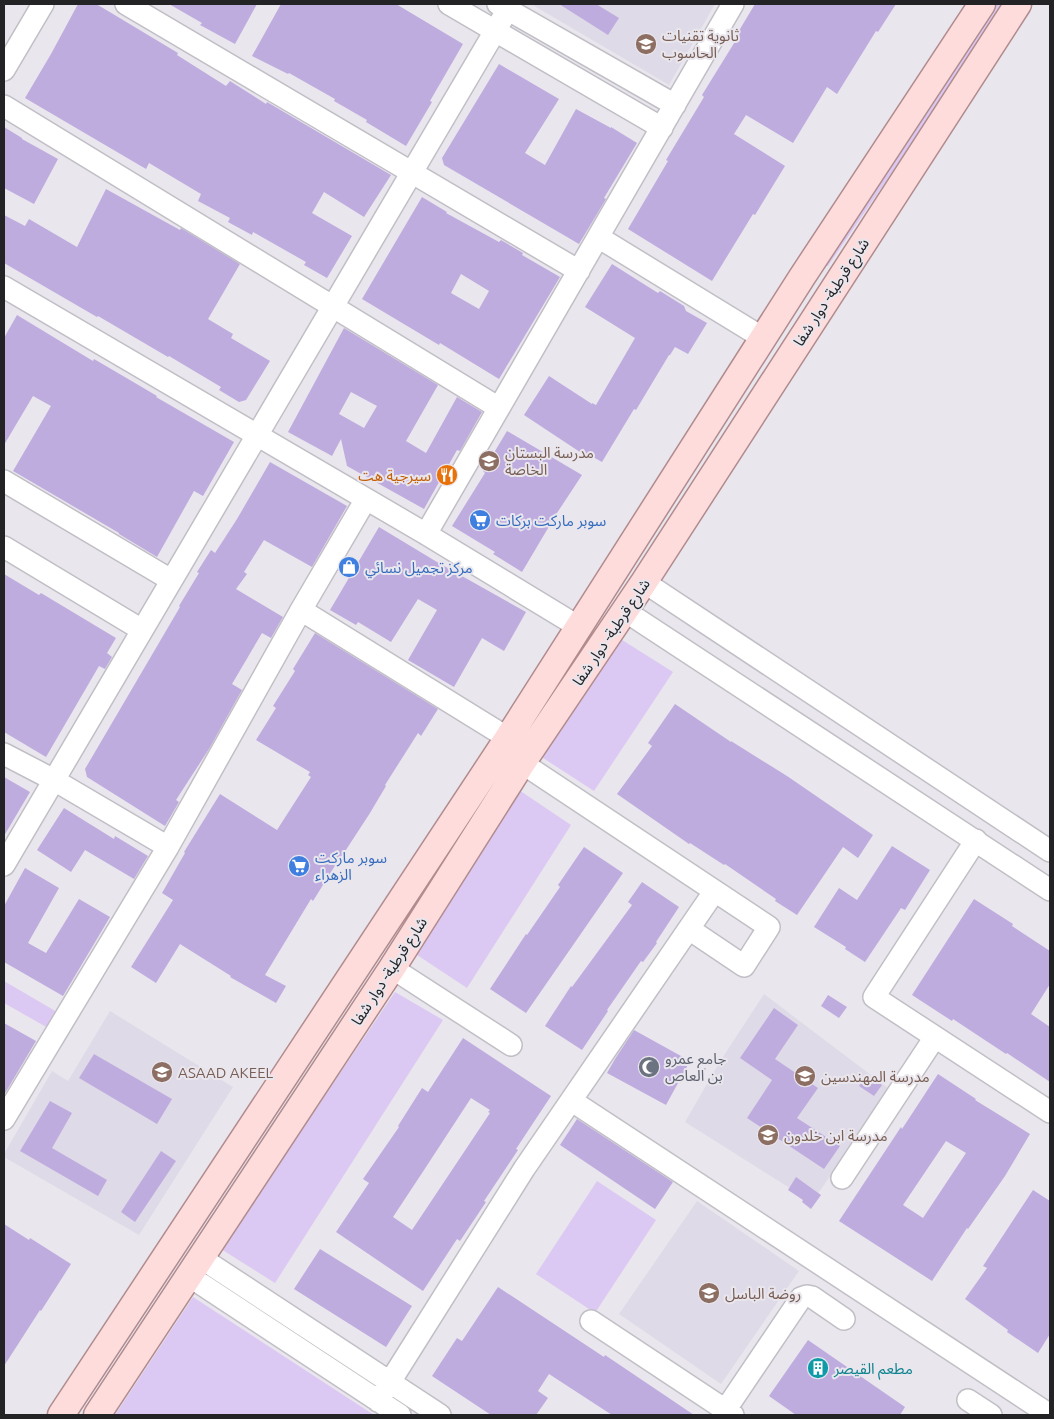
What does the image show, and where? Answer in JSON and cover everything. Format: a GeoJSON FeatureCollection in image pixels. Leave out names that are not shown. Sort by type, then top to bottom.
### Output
{"type":"FeatureCollection","features":[{"type":"Feature","properties":{"kind":"main road","name":"شارع قرطبة- دوار شفا"},"geometry":{"type":"LineString","coordinates":[[97,1415],[392,968],[522,763],[625,612],[1018,4]]}},
{"type":"Feature","properties":{"kind":"main road"},"geometry":{"type":"LineString","coordinates":[[61,1415],[508,738],[802,277],[977,11],[998,33]]}},
{"type":"Feature","properties":{"kind":"main road"},"geometry":{"type":"LineString","coordinates":[[802,277],[829,295]]}},
{"type":"Feature","properties":{"kind":"main road"},"geometry":{"type":"LineString","coordinates":[[426,863],[450,878]]}},
{"type":"Feature","properties":{"kind":"street"},"geometry":{"type":"LineString","coordinates":[[4,70],[43,4]]}},
{"type":"Feature","properties":{"kind":"street"},"geometry":{"type":"LineString","coordinates":[[126,4],[579,271]]}},
{"type":"Feature","properties":{"kind":"street"},"geometry":{"type":"LineString","coordinates":[[449,4],[662,128]]}},
{"type":"Feature","properties":{"kind":"street"},"geometry":{"type":"LineString","coordinates":[[426,534],[734,4]]}},
{"type":"Feature","properties":{"kind":"street"},"geometry":{"type":"LineString","coordinates":[[4,865],[495,31],[506,6],[674,105]]}},
{"type":"Feature","properties":{"kind":"street"},"geometry":{"type":"LineString","coordinates":[[4,106],[499,408]]}},
{"type":"Feature","properties":{"kind":"street"},"geometry":{"type":"LineString","coordinates":[[598,237],[763,338]]}},
{"type":"Feature","properties":{"kind":"street"},"geometry":{"type":"LineString","coordinates":[[6,293],[257,435],[426,534],[579,627]]}},
{"type":"Feature","properties":{"kind":"street"},"geometry":{"type":"LineString","coordinates":[[4,480],[171,580]]}},
{"type":"Feature","properties":{"kind":"street"},"geometry":{"type":"LineString","coordinates":[[4,1119],[168,848],[301,610],[366,499]]}},
{"type":"Feature","properties":{"kind":"street"},"geometry":{"type":"LineString","coordinates":[[4,547],[142,630]]}},
{"type":"Feature","properties":{"kind":"street"},"geometry":{"type":"LineString","coordinates":[[644,582],[1050,851]]}},
{"type":"Feature","properties":{"kind":"street"},"geometry":{"type":"LineString","coordinates":[[301,610],[508,738]]}},
{"type":"Feature","properties":{"kind":"street"},"geometry":{"type":"LineString","coordinates":[[625,612],[1050,890]]}},
{"type":"Feature","properties":{"kind":"street"},"geometry":{"type":"LineString","coordinates":[[4,754],[54,780],[168,848]]}},
{"type":"Feature","properties":{"kind":"street"},"geometry":{"type":"LineString","coordinates":[[522,763],[769,927],[744,966],[689,929]]}},
{"type":"Feature","properties":{"kind":"street"},"geometry":{"type":"LineString","coordinates":[[976,840],[874,997],[1050,1112]]}},
{"type":"Feature","properties":{"kind":"street"},"geometry":{"type":"LineString","coordinates":[[378,1401],[524,1169],[714,892]]}},
{"type":"Feature","properties":{"kind":"street"},"geometry":{"type":"LineString","coordinates":[[392,968],[511,1045]]}},
{"type":"Feature","properties":{"kind":"street"},"geometry":{"type":"LineString","coordinates":[[842,1178],[936,1037]]}},
{"type":"Feature","properties":{"kind":"street"},"geometry":{"type":"LineString","coordinates":[[572,1101],[1050,1415]]}},
{"type":"Feature","properties":{"kind":"street"},"geometry":{"type":"LineString","coordinates":[[195,1267],[390,1382],[440,1415]]}},
{"type":"Feature","properties":{"kind":"street"},"geometry":{"type":"LineString","coordinates":[[195,1267],[378,1401],[400,1415]]}},
{"type":"Feature","properties":{"kind":"street"},"geometry":{"type":"LineString","coordinates":[[591,1321],[727,1414],[801,1298],[812,1297],[844,1318]]}},
{"type":"Feature","properties":{"kind":"street"},"geometry":{"type":"LineString","coordinates":[[968,1400],[990,1415]]}},
{"type":"Feature","properties":{"kind":"shaded area","name":"ثانوية تقنيات الحاسوب"},"geometry":{"type":"Polygon","coordinates":[[[531,4],[715,4],[669,85],[531,4]]]}},
{"type":"Feature","properties":{"kind":"shaded area"},"geometry":{"type":"Polygon","coordinates":[[[994,4],[1007,4],[828,266],[824,266],[994,4]]]}},
{"type":"Feature","properties":{"kind":"shaded area"},"geometry":{"type":"Polygon","coordinates":[[[619,638],[673,672],[594,791],[540,756],[619,638]]]}},
{"type":"Feature","properties":{"kind":"shaded area"},"geometry":{"type":"Polygon","coordinates":[[[516,788],[571,825],[467,988],[411,951],[516,788]]]}},
{"type":"Feature","properties":{"kind":"shaded area"},"geometry":{"type":"Polygon","coordinates":[[[4,981],[57,1012],[48,1028],[4,1003],[4,981]]]}},
{"type":"Feature","properties":{"kind":"shaded area"},"geometry":{"type":"Polygon","coordinates":[[[395,992],[443,1020],[275,1283],[221,1249],[395,992]]]}},
{"type":"Feature","properties":{"kind":"shaded area"},"geometry":{"type":"Polygon","coordinates":[[[764,994],[888,1088],[850,1148],[812,1202],[685,1122],[719,1063],[764,994]]]}},
{"type":"Feature","properties":{"kind":"shaded area"},"geometry":{"type":"Polygon","coordinates":[[[110,1011],[233,1087],[139,1235],[4,1157],[52,1071],[68,1081],[110,1011]],[[94,1054],[80,1078],[157,1123],[171,1099],[94,1054]]]}},
{"type":"Feature","properties":{"kind":"shaded area"},"geometry":{"type":"Polygon","coordinates":[[[597,1181],[656,1220],[595,1313],[536,1274],[597,1181]]]}},
{"type":"Feature","properties":{"kind":"shaded area","name":"روضة الباسل"},"geometry":{"type":"Polygon","coordinates":[[[697,1201],[799,1271],[721,1384],[619,1314],[697,1201]]]}},
{"type":"Feature","properties":{"kind":"shaded area"},"geometry":{"type":"Polygon","coordinates":[[[193,1297],[374,1415],[115,1415],[193,1297]]]}},
{"type":"Feature","properties":{"kind":"building"},"geometry":{"type":"Polygon","coordinates":[[[78,4],[96,4],[178,53],[177,55],[226,86],[230,81],[266,104],[267,102],[391,175],[364,217],[324,192],[312,213],[352,236],[327,278],[304,265],[306,262],[253,232],[252,235],[228,222],[230,218],[198,201],[201,194],[149,163],[146,169],[25,98],[78,4]]]}},
{"type":"Feature","properties":{"kind":"building"},"geometry":{"type":"Polygon","coordinates":[[[169,4],[257,4],[235,44],[200,25],[202,23],[169,4]]]}},
{"type":"Feature","properties":{"kind":"building"},"geometry":{"type":"Polygon","coordinates":[[[281,4],[396,4],[463,44],[406,146],[334,101],[335,99],[289,73],[252,56],[281,4]]]}},
{"type":"Feature","properties":{"kind":"building"},"geometry":{"type":"Polygon","coordinates":[[[559,4],[596,4],[619,18],[608,35],[559,4]]]}},
{"type":"Feature","properties":{"kind":"building"},"geometry":{"type":"Polygon","coordinates":[[[755,4],[896,4],[878,32],[876,31],[837,94],[827,87],[793,143],[746,115],[734,134],[785,166],[712,281],[628,229],[755,4]]]}},
{"type":"Feature","properties":{"kind":"building"},"geometry":{"type":"Polygon","coordinates":[[[499,64],[559,99],[525,153],[545,165],[576,109],[637,143],[579,244],[444,165],[442,158],[499,64]]]}},
{"type":"Feature","properties":{"kind":"building"},"geometry":{"type":"Polygon","coordinates":[[[4,127],[58,159],[34,204],[4,188],[4,127]]]}},
{"type":"Feature","properties":{"kind":"building"},"geometry":{"type":"Polygon","coordinates":[[[106,189],[180,230],[181,228],[240,264],[208,319],[233,334],[231,338],[270,361],[246,400],[239,402],[219,390],[221,387],[169,356],[4,263],[4,215],[25,226],[29,219],[77,247],[106,189]]]}},
{"type":"Feature","properties":{"kind":"building"},"geometry":{"type":"Polygon","coordinates":[[[422,197],[446,213],[499,242],[501,240],[523,253],[522,255],[560,277],[499,379],[362,299],[422,197]],[[461,274],[451,293],[479,309],[489,291],[461,274]]]}},
{"type":"Feature","properties":{"kind":"building"},"geometry":{"type":"Polygon","coordinates":[[[612,264],[658,293],[660,291],[684,306],[686,311],[707,323],[688,354],[675,347],[602,462],[593,457],[592,460],[524,415],[549,376],[596,405],[635,338],[585,307],[612,264]]]}},
{"type":"Feature","properties":{"kind":"building"},"geometry":{"type":"Polygon","coordinates":[[[17,315],[234,442],[203,496],[194,491],[157,557],[13,471],[51,406],[33,396],[4,445],[4,338],[17,315]]]}},
{"type":"Feature","properties":{"kind":"building"},"geometry":{"type":"Polygon","coordinates":[[[344,328],[438,385],[406,441],[426,453],[457,397],[482,412],[460,451],[457,450],[424,509],[347,466],[341,439],[332,456],[288,432],[344,328]],[[351,392],[339,414],[364,428],[377,406],[351,392]]]}},
{"type":"Feature","properties":{"kind":"building"},"geometry":{"type":"Polygon","coordinates":[[[507,431],[582,475],[522,572],[493,554],[495,552],[452,526],[485,473],[483,471],[507,431]]]}},
{"type":"Feature","properties":{"kind":"building"},"geometry":{"type":"Polygon","coordinates":[[[270,462],[347,506],[312,567],[264,540],[244,572],[247,574],[236,589],[283,617],[271,638],[262,633],[232,684],[242,690],[209,749],[176,800],[179,802],[165,826],[87,777],[85,769],[180,607],[199,573],[197,572],[211,550],[215,553],[270,462]]]}},
{"type":"Feature","properties":{"kind":"building"},"geometry":{"type":"Polygon","coordinates":[[[379,527],[526,612],[504,651],[482,638],[454,687],[408,660],[437,610],[418,599],[391,642],[358,622],[356,625],[330,610],[379,527]]]}},
{"type":"Feature","properties":{"kind":"building"},"geometry":{"type":"Polygon","coordinates":[[[4,574],[39,595],[41,593],[116,638],[107,653],[112,657],[105,669],[99,666],[46,757],[4,732],[4,574]]]}},
{"type":"Feature","properties":{"kind":"building"},"geometry":{"type":"Polygon","coordinates":[[[315,633],[438,709],[421,736],[418,733],[385,785],[370,813],[313,901],[311,899],[265,975],[286,986],[276,1003],[230,977],[180,944],[156,983],[131,967],[173,900],[162,893],[184,852],[220,794],[277,830],[311,777],[308,775],[310,772],[256,740],[276,708],[273,706],[295,671],[293,669],[315,633]]]}},
{"type":"Feature","properties":{"kind":"building"},"geometry":{"type":"Polygon","coordinates":[[[675,704],[731,742],[787,776],[873,835],[858,858],[843,847],[797,915],[725,864],[689,844],[617,794],[652,746],[648,743],[675,704]]]}},
{"type":"Feature","properties":{"kind":"building"},"geometry":{"type":"Polygon","coordinates":[[[4,777],[30,792],[4,836],[4,777]]]}},
{"type":"Feature","properties":{"kind":"building"},"geometry":{"type":"Polygon","coordinates":[[[64,808],[114,839],[115,836],[148,856],[134,879],[85,850],[71,872],[37,850],[64,808]]]}},
{"type":"Feature","properties":{"kind":"building"},"geometry":{"type":"Polygon","coordinates":[[[892,846],[930,870],[905,910],[901,908],[865,962],[845,949],[846,947],[814,927],[839,888],[857,900],[892,846]]]}},
{"type":"Feature","properties":{"kind":"building"},"geometry":{"type":"Polygon","coordinates":[[[584,847],[623,873],[526,1013],[490,989],[560,887],[558,885],[584,847]]]}},
{"type":"Feature","properties":{"kind":"building"},"geometry":{"type":"Polygon","coordinates":[[[25,868],[59,888],[28,943],[46,953],[79,899],[110,917],[63,996],[4,962],[4,906],[25,868]]]}},
{"type":"Feature","properties":{"kind":"building"},"geometry":{"type":"Polygon","coordinates":[[[642,882],[679,907],[657,943],[643,962],[641,961],[582,1050],[545,1026],[571,986],[632,905],[628,902],[642,882]]]}},
{"type":"Feature","properties":{"kind":"building"},"geometry":{"type":"Polygon","coordinates":[[[974,899],[1050,951],[1050,984],[1031,1014],[1050,1027],[1050,1082],[1007,1053],[912,995],[974,899]]]}},
{"type":"Feature","properties":{"kind":"building"},"geometry":{"type":"Polygon","coordinates":[[[828,995],[847,1007],[839,1018],[821,1006],[828,995]]]}},
{"type":"Feature","properties":{"kind":"building"},"geometry":{"type":"Polygon","coordinates":[[[774,1008],[798,1025],[775,1059],[818,1088],[797,1118],[840,1146],[824,1169],[747,1118],[772,1080],[740,1058],[774,1008]]]}},
{"type":"Feature","properties":{"kind":"building"},"geometry":{"type":"Polygon","coordinates":[[[4,1023],[36,1041],[4,1095],[4,1023]]]}},
{"type":"Feature","properties":{"kind":"building","name":"جامع عمرو بن العاص"},"geometry":{"type":"Polygon","coordinates":[[[634,1030],[690,1061],[666,1105],[607,1073],[634,1030]]]}},
{"type":"Feature","properties":{"kind":"building"},"geometry":{"type":"Polygon","coordinates":[[[463,1038],[551,1096],[484,1201],[486,1202],[460,1241],[457,1239],[423,1291],[336,1232],[369,1183],[363,1179],[399,1127],[422,1088],[428,1092],[463,1038]],[[471,1098],[393,1217],[412,1230],[490,1113],[488,1112],[490,1110],[471,1098]]]}},
{"type":"Feature","properties":{"kind":"building"},"geometry":{"type":"Polygon","coordinates":[[[94,1054],[172,1099],[157,1124],[79,1078],[94,1054]]]}},
{"type":"Feature","properties":{"kind":"building"},"geometry":{"type":"Polygon","coordinates":[[[938,1074],[975,1100],[1030,1134],[1005,1176],[967,1228],[932,1281],[839,1221],[901,1127],[902,1129],[938,1074]],[[946,1141],[903,1205],[923,1218],[966,1153],[946,1141]]]}},
{"type":"Feature","properties":{"kind":"building"},"geometry":{"type":"Polygon","coordinates":[[[867,1075],[882,1085],[874,1096],[859,1086],[867,1075]]]}},
{"type":"Feature","properties":{"kind":"building"},"geometry":{"type":"Polygon","coordinates":[[[50,1101],[72,1113],[52,1148],[107,1180],[98,1196],[20,1151],[50,1101]]]}},
{"type":"Feature","properties":{"kind":"building"},"geometry":{"type":"Polygon","coordinates":[[[577,1119],[673,1182],[655,1209],[560,1145],[577,1119]]]}},
{"type":"Feature","properties":{"kind":"building"},"geometry":{"type":"Polygon","coordinates":[[[161,1151],[176,1161],[135,1222],[121,1212],[161,1151]]]}},
{"type":"Feature","properties":{"kind":"building"},"geometry":{"type":"Polygon","coordinates":[[[796,1177],[821,1195],[811,1209],[802,1202],[803,1200],[788,1190],[796,1177]]]}},
{"type":"Feature","properties":{"kind":"building"},"geometry":{"type":"Polygon","coordinates":[[[1033,1190],[1050,1201],[1050,1334],[1038,1353],[1007,1332],[1008,1330],[965,1299],[987,1268],[983,1266],[1033,1190]]]}},
{"type":"Feature","properties":{"kind":"building"},"geometry":{"type":"Polygon","coordinates":[[[4,1224],[71,1264],[4,1366],[4,1224]]]}},
{"type":"Feature","properties":{"kind":"building"},"geometry":{"type":"Polygon","coordinates":[[[320,1249],[412,1306],[386,1347],[294,1289],[320,1249]]]}},
{"type":"Feature","properties":{"kind":"building"},"geometry":{"type":"Polygon","coordinates":[[[498,1287],[604,1357],[605,1355],[694,1415],[612,1415],[549,1374],[538,1391],[548,1398],[536,1415],[491,1415],[432,1376],[457,1338],[462,1341],[498,1287]]]}},
{"type":"Feature","properties":{"kind":"building","name":"مطعم القيصر"},"geometry":{"type":"Polygon","coordinates":[[[808,1340],[905,1407],[900,1415],[796,1415],[769,1396],[808,1340]]]}},
{"type":"Feature","properties":{"kind":"place","name":"ثانوية تقنيات الحاسوب"},"geometry":{"type":"Point","coordinates":[646,44]}},
{"type":"Feature","properties":{"kind":"place","name":"مدرسة البستان الخاصة"},"geometry":{"type":"Point","coordinates":[489,461]}},
{"type":"Feature","properties":{"kind":"place","name":"سيرجية هت"},"geometry":{"type":"Point","coordinates":[447,475]}},
{"type":"Feature","properties":{"kind":"place","name":"سوبر ماركت بركات"},"geometry":{"type":"Point","coordinates":[480,520]}},
{"type":"Feature","properties":{"kind":"place","name":"مركز تجميل نسائي"},"geometry":{"type":"Point","coordinates":[349,567]}},
{"type":"Feature","properties":{"kind":"place","name":"سوبر ماركت الزهراء"},"geometry":{"type":"Point","coordinates":[299,866]}},
{"type":"Feature","properties":{"kind":"place","name":"جامع عمرو بن العاص"},"geometry":{"type":"Point","coordinates":[649,1067]}},
{"type":"Feature","properties":{"kind":"place","name":"ASAAD AKEEL"},"geometry":{"type":"Point","coordinates":[162,1072]}},
{"type":"Feature","properties":{"kind":"place","name":"مدرسة المهندسين"},"geometry":{"type":"Point","coordinates":[805,1076]}},
{"type":"Feature","properties":{"kind":"place","name":"مدرسة ابن خلدون"},"geometry":{"type":"Point","coordinates":[768,1135]}},
{"type":"Feature","properties":{"kind":"place","name":"روضة الباسل"},"geometry":{"type":"Point","coordinates":[709,1293]}},
{"type":"Feature","properties":{"kind":"place","name":"مطعم القيصر"},"geometry":{"type":"Point","coordinates":[818,1368]}}]}
